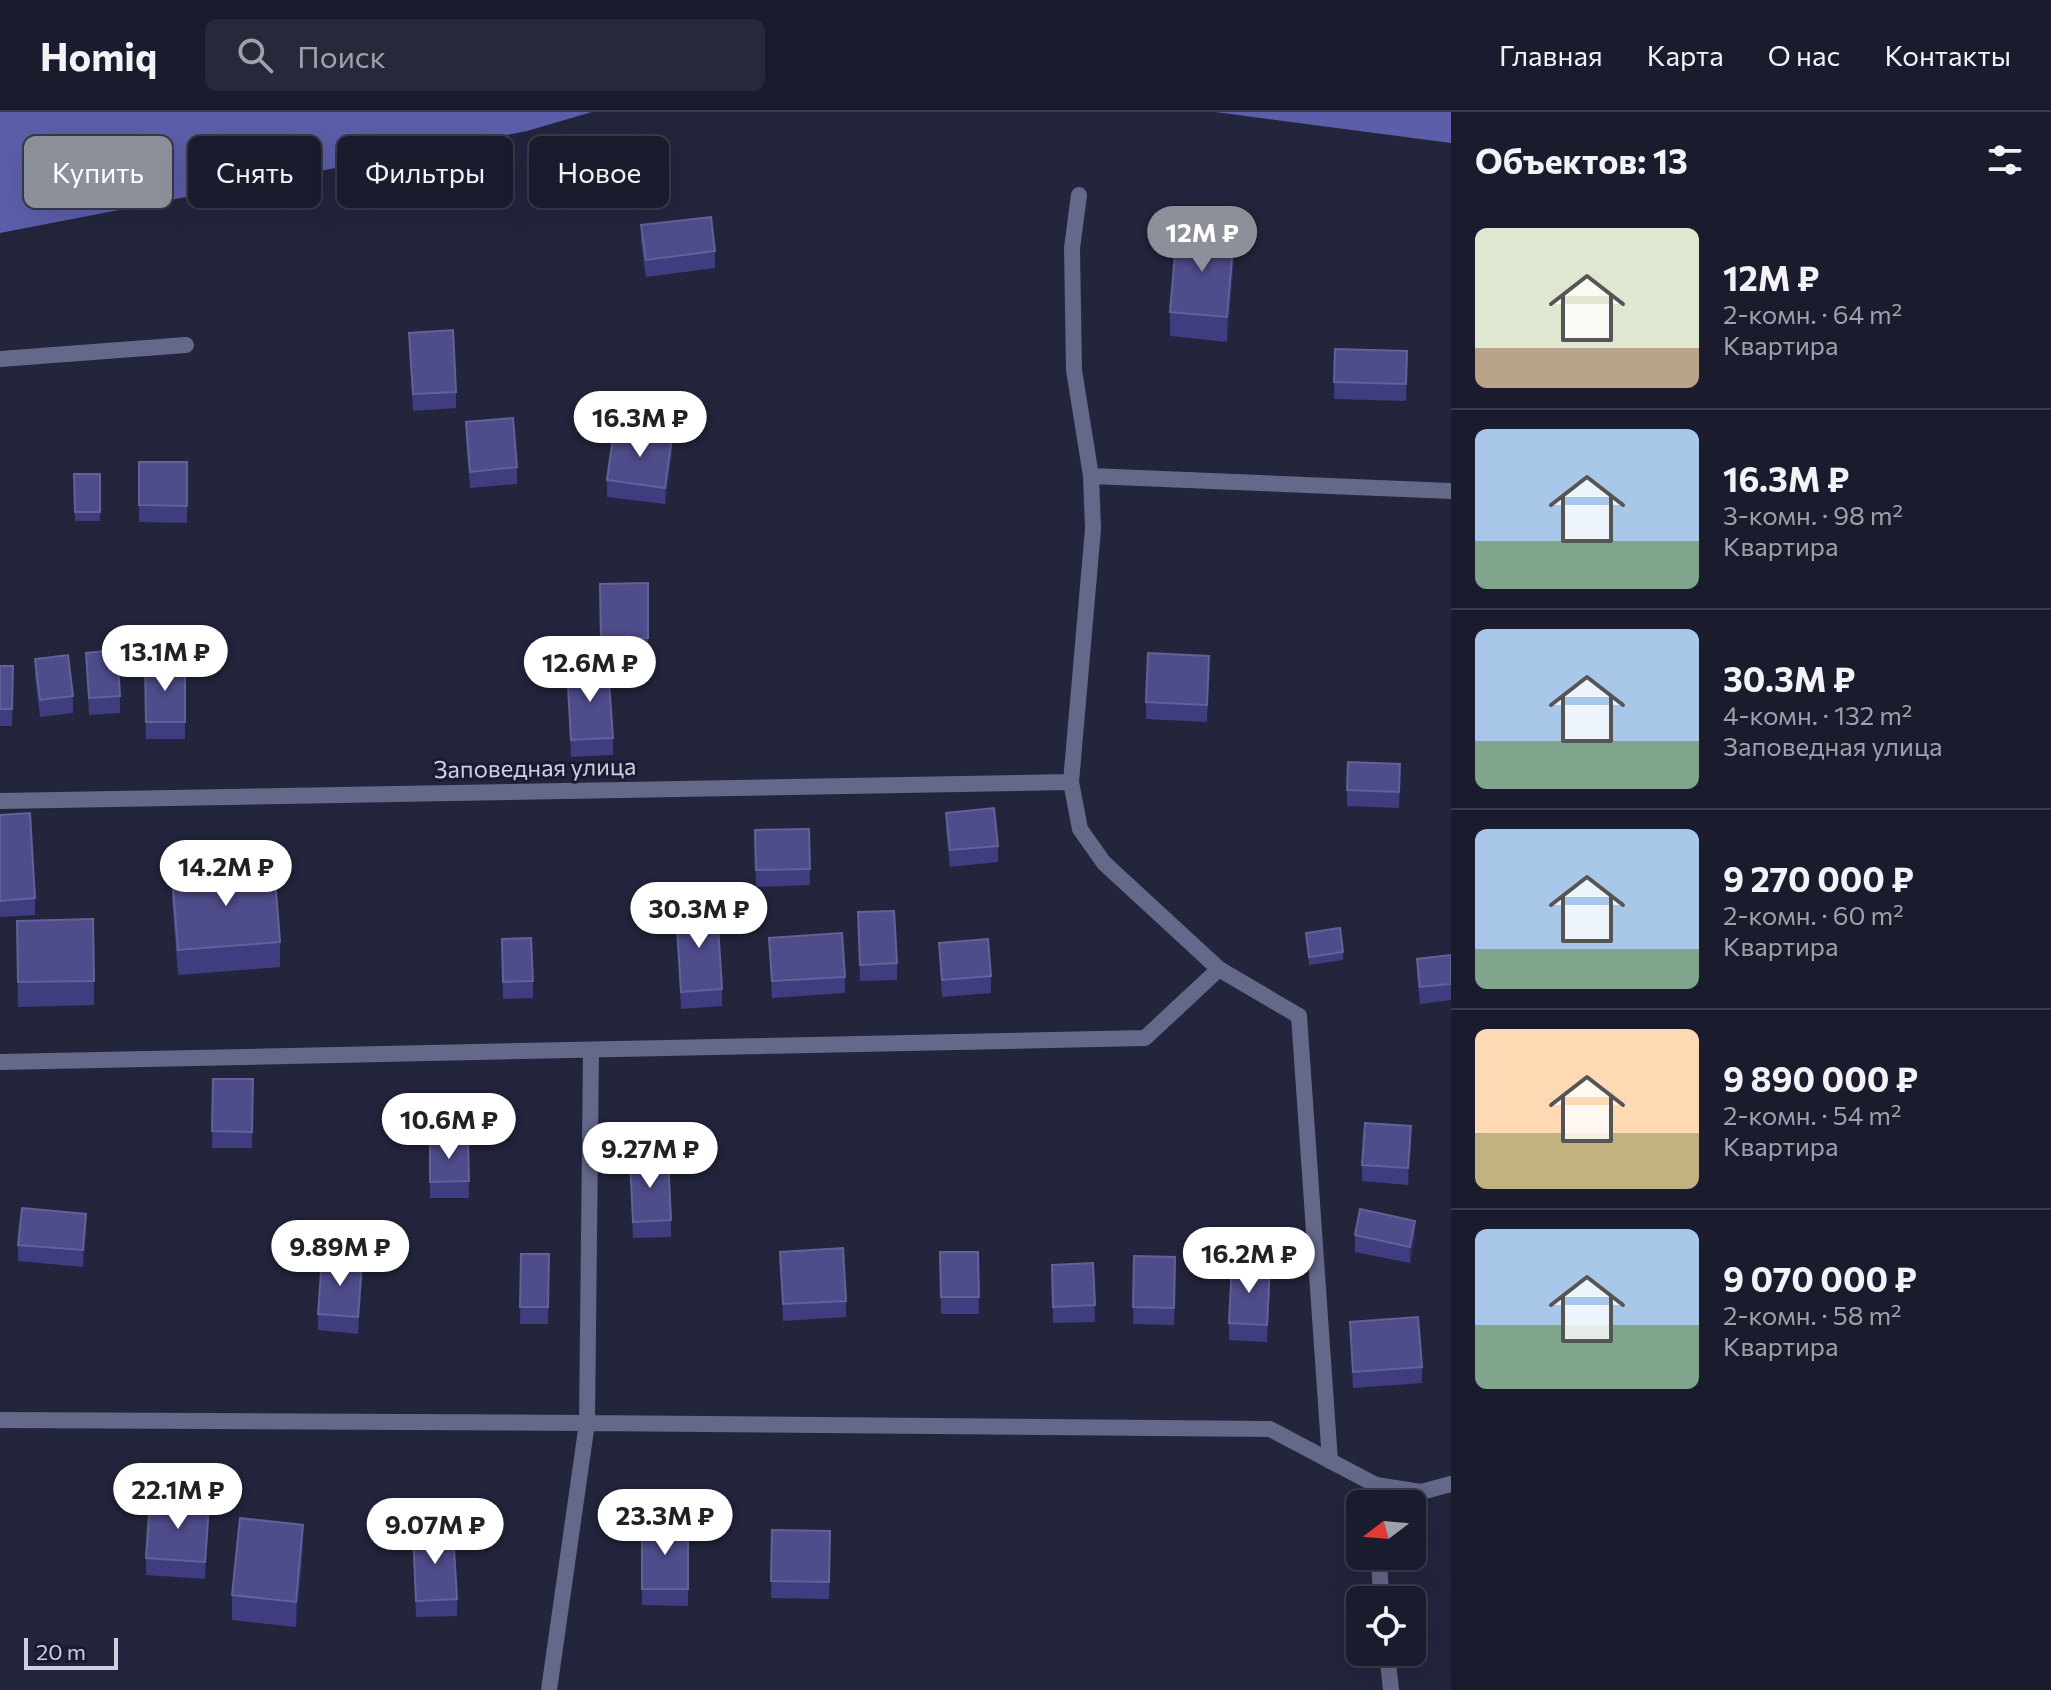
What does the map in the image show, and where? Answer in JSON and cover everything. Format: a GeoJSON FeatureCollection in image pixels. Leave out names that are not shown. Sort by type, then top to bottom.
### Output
{"type":"FeatureCollection","features":[{"type":"Feature","properties":{"kind":"street"},"geometry":{"type":"LineString","coordinates":[[1079,195],[1072,248],[1074,370],[1091,476],[1093,529],[1071,782],[1080,829],[1104,863],[1219,969],[1299,1016],[1330,1461]]}},
{"type":"Feature","properties":{"kind":"street"},"geometry":{"type":"LineString","coordinates":[[0,359],[186,345]]}},
{"type":"Feature","properties":{"kind":"street"},"geometry":{"type":"LineString","coordinates":[[1091,476],[1451,491]]}},
{"type":"Feature","properties":{"kind":"street","name":"Заповедная улица"},"geometry":{"type":"LineString","coordinates":[[0,801],[1071,782]]}},
{"type":"Feature","properties":{"kind":"street"},"geometry":{"type":"LineString","coordinates":[[0,1062],[1145,1038],[1219,969]]}},
{"type":"Feature","properties":{"kind":"street"},"geometry":{"type":"LineString","coordinates":[[549,1690],[587,1423],[591,1050]]}},
{"type":"Feature","properties":{"kind":"street"},"geometry":{"type":"LineString","coordinates":[[0,1420],[1270,1429],[1376,1485],[1421,1492],[1451,1484]]}},
{"type":"Feature","properties":{"kind":"street"},"geometry":{"type":"LineString","coordinates":[[1376,1485],[1376,1490]]}},
{"type":"Feature","properties":{"kind":"street"},"geometry":{"type":"LineString","coordinates":[[1388,1666],[1391,1690]]}},
{"type":"Feature","properties":{"kind":"shaded area"},"geometry":{"type":"Polygon","coordinates":[[[0,112],[592,112],[501,136],[337,136],[337,168],[321,171],[321,136],[188,136],[188,197],[172,200],[172,136],[24,136],[24,208],[129,208],[0,233],[0,112]]]}},
{"type":"Feature","properties":{"kind":"shaded area"},"geometry":{"type":"Polygon","coordinates":[[[1215,112],[1451,112],[1451,143],[1215,112]]]}},
{"type":"Feature","properties":{"kind":"building"},"geometry":{"type":"Polygon","coordinates":[[[711,217],[715,251],[646,260],[641,225],[711,217]]]}},
{"type":"Feature","properties":{"kind":"building"},"geometry":{"type":"Polygon","coordinates":[[[1177,230],[1234,235],[1227,317],[1170,312],[1177,230]]]}},
{"type":"Feature","properties":{"kind":"building"},"geometry":{"type":"Polygon","coordinates":[[[453,330],[456,392],[413,394],[409,333],[453,330]]]}},
{"type":"Feature","properties":{"kind":"building"},"geometry":{"type":"Polygon","coordinates":[[[1335,349],[1407,351],[1406,384],[1334,382],[1335,349]]]}},
{"type":"Feature","properties":{"kind":"building"},"geometry":{"type":"Polygon","coordinates":[[[513,418],[517,467],[470,472],[466,422],[513,418]]]}},
{"type":"Feature","properties":{"kind":"building"},"geometry":{"type":"Polygon","coordinates":[[[614,430],[672,437],[665,488],[607,480],[614,430]]]}},
{"type":"Feature","properties":{"kind":"building"},"geometry":{"type":"Polygon","coordinates":[[[139,462],[187,462],[187,506],[139,505],[139,462]]]}},
{"type":"Feature","properties":{"kind":"building"},"geometry":{"type":"Polygon","coordinates":[[[74,474],[100,474],[100,512],[75,512],[74,474]]]}},
{"type":"Feature","properties":{"kind":"building"},"geometry":{"type":"Polygon","coordinates":[[[648,583],[648,638],[601,639],[600,584],[648,583]]]}},
{"type":"Feature","properties":{"kind":"building"},"geometry":{"type":"Polygon","coordinates":[[[117,650],[120,696],[89,698],[86,653],[117,650]]]}},
{"type":"Feature","properties":{"kind":"building"},"geometry":{"type":"Polygon","coordinates":[[[1148,653],[1209,656],[1207,705],[1146,702],[1148,653]]]}},
{"type":"Feature","properties":{"kind":"building"},"geometry":{"type":"Polygon","coordinates":[[[68,655],[73,696],[40,700],[35,659],[68,655]]]}},
{"type":"Feature","properties":{"kind":"building"},"geometry":{"type":"Polygon","coordinates":[[[145,664],[185,664],[185,722],[146,722],[145,664]]]}},
{"type":"Feature","properties":{"kind":"building"},"geometry":{"type":"Polygon","coordinates":[[[0,666],[13,666],[12,709],[0,709],[0,666]]]}},
{"type":"Feature","properties":{"kind":"building"},"geometry":{"type":"Polygon","coordinates":[[[608,667],[613,738],[571,740],[567,669],[608,667]]]}},
{"type":"Feature","properties":{"kind":"building"},"geometry":{"type":"Polygon","coordinates":[[[1348,762],[1400,764],[1399,792],[1347,790],[1348,762]]]}},
{"type":"Feature","properties":{"kind":"building"},"geometry":{"type":"Polygon","coordinates":[[[994,808],[998,846],[950,850],[946,813],[994,808]]]}},
{"type":"Feature","properties":{"kind":"building"},"geometry":{"type":"Polygon","coordinates":[[[30,813],[35,898],[0,901],[0,815],[30,813]]]}},
{"type":"Feature","properties":{"kind":"building"},"geometry":{"type":"Polygon","coordinates":[[[809,829],[810,869],[756,870],[755,830],[809,829]]]}},
{"type":"Feature","properties":{"kind":"building"},"geometry":{"type":"Polygon","coordinates":[[[274,866],[280,942],[178,950],[172,874],[274,866]]]}},
{"type":"Feature","properties":{"kind":"building"},"geometry":{"type":"Polygon","coordinates":[[[717,909],[722,989],[681,992],[676,912],[717,909]]]}},
{"type":"Feature","properties":{"kind":"building"},"geometry":{"type":"Polygon","coordinates":[[[894,911],[897,963],[860,965],[858,912],[894,911]]]}},
{"type":"Feature","properties":{"kind":"building"},"geometry":{"type":"Polygon","coordinates":[[[93,919],[94,981],[18,982],[17,921],[93,919]]]}},
{"type":"Feature","properties":{"kind":"building"},"geometry":{"type":"Polygon","coordinates":[[[1340,928],[1343,952],[1309,957],[1306,933],[1340,928]]]}},
{"type":"Feature","properties":{"kind":"building"},"geometry":{"type":"Polygon","coordinates":[[[842,933],[845,977],[772,981],[769,938],[842,933]]]}},
{"type":"Feature","properties":{"kind":"building"},"geometry":{"type":"Polygon","coordinates":[[[531,938],[533,981],[503,982],[502,939],[531,938]]]}},
{"type":"Feature","properties":{"kind":"building"},"geometry":{"type":"Polygon","coordinates":[[[988,939],[991,976],[942,980],[939,943],[988,939]]]}},
{"type":"Feature","properties":{"kind":"building"},"geometry":{"type":"Polygon","coordinates":[[[1451,955],[1451,984],[1420,987],[1417,959],[1451,955]]]}},
{"type":"Feature","properties":{"kind":"building"},"geometry":{"type":"Polygon","coordinates":[[[213,1079],[253,1079],[252,1132],[212,1131],[213,1079]]]}},
{"type":"Feature","properties":{"kind":"building"},"geometry":{"type":"Polygon","coordinates":[[[1365,1123],[1411,1126],[1408,1168],[1362,1165],[1365,1123]]]}},
{"type":"Feature","properties":{"kind":"building"},"geometry":{"type":"Polygon","coordinates":[[[468,1139],[469,1181],[430,1182],[430,1140],[468,1139]]]}},
{"type":"Feature","properties":{"kind":"building"},"geometry":{"type":"Polygon","coordinates":[[[668,1158],[671,1220],[633,1222],[630,1160],[668,1158]]]}},
{"type":"Feature","properties":{"kind":"building"},"geometry":{"type":"Polygon","coordinates":[[[22,1208],[86,1214],[83,1250],[18,1245],[22,1208]]]}},
{"type":"Feature","properties":{"kind":"building"},"geometry":{"type":"Polygon","coordinates":[[[1360,1209],[1415,1221],[1410,1247],[1355,1235],[1360,1209]]]}},
{"type":"Feature","properties":{"kind":"building"},"geometry":{"type":"Polygon","coordinates":[[[843,1248],[846,1301],[783,1304],[780,1252],[843,1248]]]}},
{"type":"Feature","properties":{"kind":"building"},"geometry":{"type":"Polygon","coordinates":[[[940,1252],[978,1252],[979,1297],[941,1297],[940,1252]]]}},
{"type":"Feature","properties":{"kind":"building"},"geometry":{"type":"Polygon","coordinates":[[[521,1254],[549,1254],[548,1307],[520,1307],[521,1254]]]}},
{"type":"Feature","properties":{"kind":"building"},"geometry":{"type":"Polygon","coordinates":[[[1134,1256],[1175,1257],[1174,1308],[1133,1307],[1134,1256]]]}},
{"type":"Feature","properties":{"kind":"building"},"geometry":{"type":"Polygon","coordinates":[[[322,1259],[362,1262],[358,1317],[318,1314],[322,1259]]]}},
{"type":"Feature","properties":{"kind":"building"},"geometry":{"type":"Polygon","coordinates":[[[1093,1263],[1095,1305],[1053,1307],[1052,1265],[1093,1263]]]}},
{"type":"Feature","properties":{"kind":"building"},"geometry":{"type":"Polygon","coordinates":[[[1232,1264],[1270,1267],[1267,1325],[1229,1323],[1232,1264]]]}},
{"type":"Feature","properties":{"kind":"building"},"geometry":{"type":"Polygon","coordinates":[[[1418,1317],[1422,1367],[1353,1372],[1350,1322],[1418,1317]]]}},
{"type":"Feature","properties":{"kind":"building"},"geometry":{"type":"Polygon","coordinates":[[[150,1500],[209,1504],[205,1562],[146,1558],[150,1500]]]}},
{"type":"Feature","properties":{"kind":"building"},"geometry":{"type":"Polygon","coordinates":[[[240,1518],[303,1525],[296,1602],[232,1595],[240,1518]]]}},
{"type":"Feature","properties":{"kind":"building"},"geometry":{"type":"Polygon","coordinates":[[[642,1525],[688,1526],[688,1589],[642,1589],[642,1525]]]}},
{"type":"Feature","properties":{"kind":"building"},"geometry":{"type":"Polygon","coordinates":[[[772,1530],[830,1531],[829,1582],[771,1581],[772,1530]]]}},
{"type":"Feature","properties":{"kind":"building"},"geometry":{"type":"Polygon","coordinates":[[[453,1531],[457,1599],[416,1601],[413,1533],[453,1531]]]}}]}
